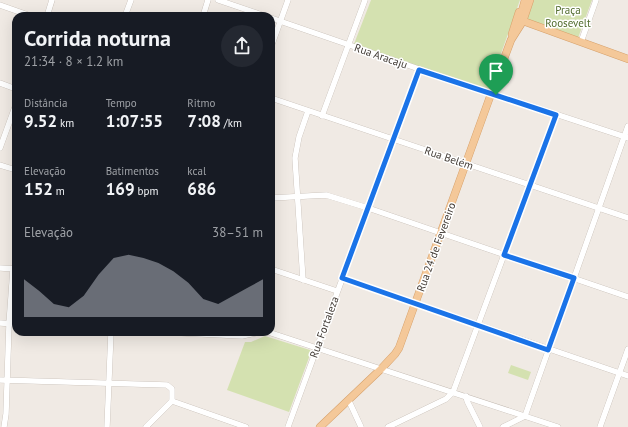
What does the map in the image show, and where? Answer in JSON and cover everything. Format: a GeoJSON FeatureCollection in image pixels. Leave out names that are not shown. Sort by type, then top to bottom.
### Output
{"type":"FeatureCollection","features":[{"type":"Feature","properties":{"kind":"main road"},"geometry":{"type":"LineString","coordinates":[[524,0],[520,15],[523,21],[628,59]]}},
{"type":"Feature","properties":{"kind":"main road","name":"Rua 24 de Fevereiro"},"geometry":{"type":"LineString","coordinates":[[320,427],[381,369],[399,348],[511,40],[524,0]]}},
{"type":"Feature","properties":{"kind":"main road","name":"Rua 24 de Fevereiro"},"geometry":{"type":"LineString","coordinates":[[511,40],[523,21],[530,0]]}},
{"type":"Feature","properties":{"kind":"street"},"geometry":{"type":"LineString","coordinates":[[48,12],[52,0]]}},
{"type":"Feature","properties":{"kind":"street"},"geometry":{"type":"LineString","coordinates":[[126,12],[131,0]]}},
{"type":"Feature","properties":{"kind":"street"},"geometry":{"type":"LineString","coordinates":[[204,12],[208,0]]}},
{"type":"Feature","properties":{"kind":"street"},"geometry":{"type":"LineString","coordinates":[[218,0],[253,12]]}},
{"type":"Feature","properties":{"kind":"street"},"geometry":{"type":"LineString","coordinates":[[275,34],[288,0]]}},
{"type":"Feature","properties":{"kind":"street"},"geometry":{"type":"LineString","coordinates":[[322,116],[365,0]]}},
{"type":"Feature","properties":{"kind":"street"},"geometry":{"type":"LineString","coordinates":[[581,42],[596,0]]}},
{"type":"Feature","properties":{"kind":"street"},"geometry":{"type":"LineString","coordinates":[[0,5],[20,12]]}},
{"type":"Feature","properties":{"kind":"street","name":"Rua Aracaju"},"geometry":{"type":"LineString","coordinates":[[275,20],[419,70],[626,138]]}},
{"type":"Feature","properties":{"kind":"street","name":"Rua Fortaleza"},"geometry":{"type":"LineString","coordinates":[[288,427],[419,70]]}},
{"type":"Feature","properties":{"kind":"street"},"geometry":{"type":"LineString","coordinates":[[0,83],[12,88]]}},
{"type":"Feature","properties":{"kind":"street","name":"Rua Belém"},"geometry":{"type":"LineString","coordinates":[[275,99],[628,218]]}},
{"type":"Feature","properties":{"kind":"street"},"geometry":{"type":"LineString","coordinates":[[303,280],[295,158],[299,137],[308,111]]}},
{"type":"Feature","properties":{"kind":"street"},"geometry":{"type":"LineString","coordinates":[[0,148],[12,115]]}},
{"type":"Feature","properties":{"kind":"street"},"geometry":{"type":"LineString","coordinates":[[388,427],[446,399],[453,392],[556,115]]}},
{"type":"Feature","properties":{"kind":"street"},"geometry":{"type":"LineString","coordinates":[[503,427],[525,416],[598,208],[626,138],[628,126]]}},
{"type":"Feature","properties":{"kind":"street"},"geometry":{"type":"LineString","coordinates":[[0,165],[12,169]]}},
{"type":"Feature","properties":{"kind":"street"},"geometry":{"type":"LineString","coordinates":[[275,198],[326,195],[628,297]]}},
{"type":"Feature","properties":{"kind":"street"},"geometry":{"type":"LineString","coordinates":[[0,268],[12,268]]}},
{"type":"Feature","properties":{"kind":"street"},"geometry":{"type":"LineString","coordinates":[[275,271],[338,291]]}},
{"type":"Feature","properties":{"kind":"street"},"geometry":{"type":"LineString","coordinates":[[342,278],[548,350],[628,376]]}},
{"type":"Feature","properties":{"kind":"street"},"geometry":{"type":"LineString","coordinates":[[4,427],[3,416],[7,380],[9,324],[12,296]]}},
{"type":"Feature","properties":{"kind":"street"},"geometry":{"type":"LineString","coordinates":[[0,323],[9,324]]}},
{"type":"Feature","properties":{"kind":"street"},"geometry":{"type":"LineString","coordinates":[[275,334],[558,427]]}},
{"type":"Feature","properties":{"kind":"street"},"geometry":{"type":"LineString","coordinates":[[107,427],[111,336]]}},
{"type":"Feature","properties":{"kind":"street"},"geometry":{"type":"LineString","coordinates":[[600,427],[628,349]]}},
{"type":"Feature","properties":{"kind":"street"},"geometry":{"type":"LineString","coordinates":[[0,380],[108,382],[167,385],[172,389],[172,402],[146,427]]}},
{"type":"Feature","properties":{"kind":"street"},"geometry":{"type":"LineString","coordinates":[[466,396],[480,427]]}},
{"type":"Feature","properties":{"kind":"street"},"geometry":{"type":"LineString","coordinates":[[349,401],[361,427]]}},
{"type":"Feature","properties":{"kind":"street"},"geometry":{"type":"LineString","coordinates":[[172,402],[246,427]]}},
{"type":"Feature","properties":{"kind":"green space"},"geometry":{"type":"Polygon","coordinates":[[[371,0],[520,0],[488,90],[354,44],[371,0]]]}},
{"type":"Feature","properties":{"kind":"green space","name":"Praça Roosevelt"},"geometry":{"type":"Polygon","coordinates":[[[534,0],[592,0],[578,38],[526,20],[534,0]]]}},
{"type":"Feature","properties":{"kind":"green space"},"geometry":{"type":"Polygon","coordinates":[[[265,336],[310,350],[311,352],[289,412],[227,390],[245,342],[251,342],[265,336]]]}},
{"type":"Feature","properties":{"kind":"green space"},"geometry":{"type":"Polygon","coordinates":[[[511,365],[531,372],[528,380],[508,373],[511,365]]]}},
{"type":"Feature","properties":{"kind":"route"},"geometry":{"type":"LineString","coordinates":[[419,70],[496,95],[556,115],[504,255],[574,278],[548,350],[342,278],[419,70]]}}]}
